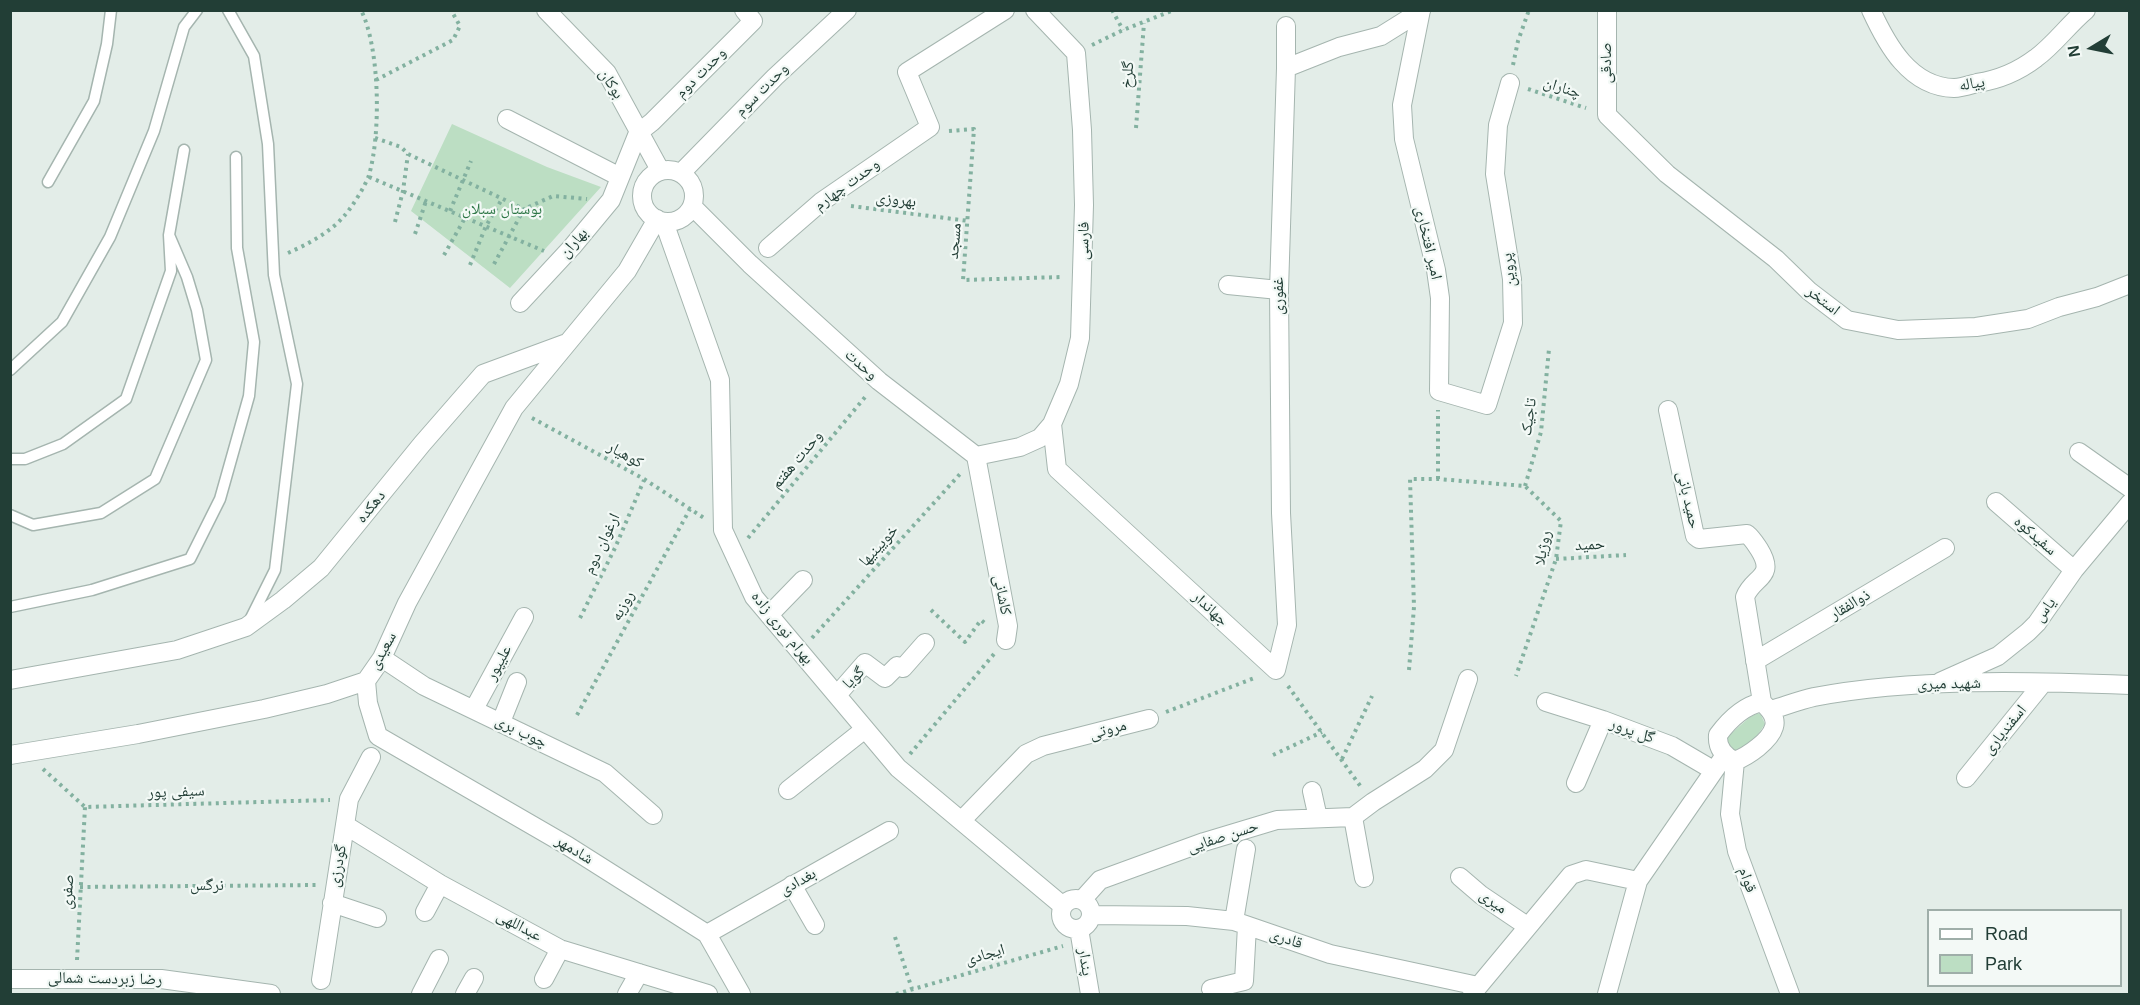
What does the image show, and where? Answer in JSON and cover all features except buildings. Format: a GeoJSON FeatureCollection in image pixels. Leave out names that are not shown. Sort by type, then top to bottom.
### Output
{"type":"FeatureCollection","features":[{"type":"Feature","properties":{"kind":"street","name":"بوکان"},"geometry":{"type":"LineString","coordinates":[[546,10],[607,73],[660,170]]}},
{"type":"Feature","properties":{"kind":"street","name":"وحدت دوم"},"geometry":{"type":"LineString","coordinates":[[638,133],[652,122],[753,21],[744,10]]}},
{"type":"Feature","properties":{"kind":"street","name":"وحدت سوم"},"geometry":{"type":"LineString","coordinates":[[681,173],[775,77],[847,10]]}},
{"type":"Feature","properties":{"kind":"street"},"geometry":{"type":"LineString","coordinates":[[930,127],[907,72],[1005,10]]}},
{"type":"Feature","properties":{"kind":"street"},"geometry":{"type":"LineString","coordinates":[[1035,10],[1076,53]]}},
{"type":"Feature","properties":{"kind":"street"},"geometry":{"type":"LineString","coordinates":[[1286,68],[1339,46],[1381,36],[1421,10]]}},
{"type":"Feature","properties":{"kind":"street","name":"امیر افتخاری"},"geometry":{"type":"LineString","coordinates":[[1421,10],[1402,105],[1404,139],[1436,270],[1440,298],[1438,392]]}},
{"type":"Feature","properties":{"kind":"street","name":"صادقی"},"geometry":{"type":"LineString","coordinates":[[1607,10],[1607,115]]}},
{"type":"Feature","properties":{"kind":"street","name":"پیاله"},"geometry":{"type":"LineString","coordinates":[[1871,10],[1884,38],[1897,56],[1915,74],[1931,83],[1955,88],[1994,80],[2035,59],[2086,10]]}},
{"type":"Feature","properties":{"kind":"street","name":"غفوری"},"geometry":{"type":"LineString","coordinates":[[1276,670],[1287,625],[1281,513],[1279,290],[1286,26]]}},
{"type":"Feature","properties":{"kind":"street","name":"فارسی"},"geometry":{"type":"LineString","coordinates":[[1053,424],[1069,384],[1080,338],[1084,277],[1082,130],[1076,53]]}},
{"type":"Feature","properties":{"kind":"street","name":"پروین"},"geometry":{"type":"LineString","coordinates":[[1438,392],[1487,405],[1513,323],[1512,279],[1495,174],[1498,125],[1510,83]]}},
{"type":"Feature","properties":{"kind":"street","name":"استخر"},"geometry":{"type":"LineString","coordinates":[[1607,115],[1667,174],[1776,260],[1809,291],[1847,320],[1898,330],[1976,327],[2028,319],[2130,284]]}},
{"type":"Feature","properties":{"kind":"street"},"geometry":{"type":"LineString","coordinates":[[507,119],[620,177]]}},
{"type":"Feature","properties":{"kind":"street","name":"وحدت چهارم"},"geometry":{"type":"LineString","coordinates":[[768,248],[820,202],[930,127]]}},
{"type":"Feature","properties":{"kind":"street","name":"بهاران"},"geometry":{"type":"LineString","coordinates":[[520,303],[611,200],[638,133]]}},
{"type":"Feature","properties":{"kind":"street"},"geometry":{"type":"LineString","coordinates":[[660,170],[674,170],[681,173],[691,183],[694,190],[692,206],[680,219],[672,222],[660,221],[646,210],[641,195],[647,180],[660,170]]}},
{"type":"Feature","properties":{"kind":"street","name":"وحدت"},"geometry":{"type":"LineString","coordinates":[[692,206],[750,264],[879,381],[976,456]]}},
{"type":"Feature","properties":{"kind":"street"},"geometry":{"type":"LineString","coordinates":[[569,342],[627,271],[660,221]]}},
{"type":"Feature","properties":{"kind":"street","name":"بهرام نوری زاده"},"geometry":{"type":"LineString","coordinates":[[660,221],[720,380],[723,530],[754,597],[898,768],[1063,906]]}},
{"type":"Feature","properties":{"kind":"street"},"geometry":{"type":"LineString","coordinates":[[1228,285],[1279,290]]}},
{"type":"Feature","properties":{"kind":"street","name":"سعیدی"},"geometry":{"type":"LineString","coordinates":[[17,754],[138,734],[264,709],[327,694],[366,681],[382,658],[407,603],[514,408],[569,342]]}},
{"type":"Feature","properties":{"kind":"street","name":"دهکده"},"geometry":{"type":"LineString","coordinates":[[10,680],[177,650],[246,627],[321,568],[483,374],[569,342]]}},
{"type":"Feature","properties":{"kind":"street","name":"حمید بانی"},"geometry":{"type":"LineString","coordinates":[[1668,410],[1695,536],[1699,539],[1747,534],[1766,560],[1766,568],[1759,581],[1745,597],[1755,661],[1766,706]]}},
{"type":"Feature","properties":{"kind":"street"},"geometry":{"type":"LineString","coordinates":[[976,456],[1020,447],[1040,438],[1053,424]]}},
{"type":"Feature","properties":{"kind":"street","name":"جهاندار"},"geometry":{"type":"LineString","coordinates":[[1053,424],[1057,469],[1276,670]]}},
{"type":"Feature","properties":{"kind":"street"},"geometry":{"type":"LineString","coordinates":[[2079,452],[2130,488]]}},
{"type":"Feature","properties":{"kind":"street","name":"کاشانی"},"geometry":{"type":"LineString","coordinates":[[976,456],[1008,626],[1006,640]]}},
{"type":"Feature","properties":{"kind":"street","name":"سفیدکوه"},"geometry":{"type":"LineString","coordinates":[[1996,502],[2074,570]]}},
{"type":"Feature","properties":{"kind":"street","name":"یاس"},"geometry":{"type":"LineString","coordinates":[[1933,685],[1998,656],[2021,638],[2037,623],[2074,570],[2130,503]]}},
{"type":"Feature","properties":{"kind":"street","name":"ذوالفقار"},"geometry":{"type":"LineString","coordinates":[[1755,661],[1945,548]]}},
{"type":"Feature","properties":{"kind":"street"},"geometry":{"type":"LineString","coordinates":[[769,615],[803,580]]}},
{"type":"Feature","properties":{"kind":"street","name":"علیپور"},"geometry":{"type":"LineString","coordinates":[[474,708],[524,617]]}},
{"type":"Feature","properties":{"kind":"street","name":"گویا"},"geometry":{"type":"LineString","coordinates":[[837,695],[865,663],[885,678],[897,666],[903,668],[925,643]]}},
{"type":"Feature","properties":{"kind":"street","name":"چوب بری"},"geometry":{"type":"LineString","coordinates":[[382,658],[424,686],[474,708],[605,773],[653,815]]}},
{"type":"Feature","properties":{"kind":"street"},"geometry":{"type":"LineString","coordinates":[[1364,878],[1353,817],[1425,769],[1444,750],[1468,679]]}},
{"type":"Feature","properties":{"kind":"street","name":"شادمهر"},"geometry":{"type":"LineString","coordinates":[[366,681],[368,703],[378,736],[568,846],[707,934],[741,994]]}},
{"type":"Feature","properties":{"kind":"street"},"geometry":{"type":"LineString","coordinates":[[501,722],[517,682]]}},
{"type":"Feature","properties":{"kind":"street","name":"شهید میری"},"geometry":{"type":"LineString","coordinates":[[1766,706],[1813,697],[1897,686],[2043,683],[2130,685]]}},
{"type":"Feature","properties":{"kind":"street","name":"اسفندیاری"},"geometry":{"type":"LineString","coordinates":[[1966,778],[2043,683]]}},
{"type":"Feature","properties":{"kind":"street","name":"گل پرور"},"geometry":{"type":"LineString","coordinates":[[1546,702],[1672,746],[1713,770]]}},
{"type":"Feature","properties":{"kind":"street"},"geometry":{"type":"LineString","coordinates":[[1607,994],[1638,881],[1713,770],[1730,758],[1747,757],[1769,735],[1774,727],[1774,719],[1766,706],[1745,708],[1718,735],[1718,741],[1730,758]]}},
{"type":"Feature","properties":{"kind":"street","name":"مروتی"},"geometry":{"type":"LineString","coordinates":[[962,820],[1026,754],[1044,746],[1149,719]]}},
{"type":"Feature","properties":{"kind":"street"},"geometry":{"type":"LineString","coordinates":[[1576,783],[1603,720]]}},
{"type":"Feature","properties":{"kind":"street"},"geometry":{"type":"LineString","coordinates":[[788,790],[865,729]]}},
{"type":"Feature","properties":{"kind":"street","name":"گودرزی"},"geometry":{"type":"LineString","coordinates":[[321,980],[349,799],[371,757]]}},
{"type":"Feature","properties":{"kind":"street","name":"قوام"},"geometry":{"type":"LineString","coordinates":[[1730,758],[1730,814],[1737,851],[1790,994]]}},
{"type":"Feature","properties":{"kind":"street"},"geometry":{"type":"LineString","coordinates":[[1312,791],[1318,818]]}},
{"type":"Feature","properties":{"kind":"street","name":"حسن صفایی"},"geometry":{"type":"LineString","coordinates":[[1083,921],[1100,880],[1204,842],[1277,820],[1353,817]]}},
{"type":"Feature","properties":{"kind":"street","name":"عبداللهی"},"geometry":{"type":"LineString","coordinates":[[345,825],[440,884],[560,949],[708,994]]}},
{"type":"Feature","properties":{"kind":"street","name":"بغدادی"},"geometry":{"type":"LineString","coordinates":[[707,934],[889,831]]}},
{"type":"Feature","properties":{"kind":"street"},"geometry":{"type":"LineString","coordinates":[[1211,989],[1244,981],[1240,923],[1246,849]]}},
{"type":"Feature","properties":{"kind":"street","name":"قادری"},"geometry":{"type":"LineString","coordinates":[[1083,921],[1187,916],[1240,923],[1330,954],[1475,990],[1571,874],[1586,870],[1638,881]]}},
{"type":"Feature","properties":{"kind":"street","name":"میری"},"geometry":{"type":"LineString","coordinates":[[1460,877],[1481,895],[1527,926]]}},
{"type":"Feature","properties":{"kind":"street"},"geometry":{"type":"LineString","coordinates":[[425,912],[440,884]]}},
{"type":"Feature","properties":{"kind":"street"},"geometry":{"type":"LineString","coordinates":[[792,885],[815,925]]}},
{"type":"Feature","properties":{"kind":"street"},"geometry":{"type":"LineString","coordinates":[[333,894],[377,918]]}},
{"type":"Feature","properties":{"kind":"street"},"geometry":{"type":"LineString","coordinates":[[1071,900],[1083,921],[1070,928],[1063,921],[1061,911],[1063,906],[1071,900]]}},
{"type":"Feature","properties":{"kind":"street","name":"پندار"},"geometry":{"type":"LineString","coordinates":[[1083,921],[1090,994]]}},
{"type":"Feature","properties":{"kind":"street"},"geometry":{"type":"LineString","coordinates":[[544,979],[560,949]]}},
{"type":"Feature","properties":{"kind":"street"},"geometry":{"type":"LineString","coordinates":[[421,994],[440,959]]}},
{"type":"Feature","properties":{"kind":"street"},"geometry":{"type":"LineString","coordinates":[[627,994],[639,973]]}},
{"type":"Feature","properties":{"kind":"street"},"geometry":{"type":"LineString","coordinates":[[465,994],[474,978]]}},
{"type":"Feature","properties":{"kind":"street","name":"رضا زبردست شمالی"},"geometry":{"type":"LineString","coordinates":[[10,979],[52,986],[76,979],[161,979],[271,994]]}},
{"type":"Feature","properties":{"kind":"lane"},"geometry":{"type":"LineString","coordinates":[[48,183],[94,100],[111,10]]}},
{"type":"Feature","properties":{"kind":"lane"},"geometry":{"type":"LineString","coordinates":[[10,370],[62,322],[110,237],[154,131],[184,27],[196,10]]}},
{"type":"Feature","properties":{"kind":"lane"},"geometry":{"type":"LineString","coordinates":[[228,10],[254,56],[268,144],[274,276],[297,384],[275,570],[246,627]]}},
{"type":"Feature","properties":{"kind":"lane"},"geometry":{"type":"LineString","coordinates":[[10,459],[25,459],[63,444],[126,399],[171,271],[169,235],[184,150]]}},
{"type":"Feature","properties":{"kind":"lane"},"geometry":{"type":"LineString","coordinates":[[10,607],[92,590],[190,559],[220,499],[249,396],[254,342],[237,248],[236,157]]}},
{"type":"Feature","properties":{"kind":"lane"},"geometry":{"type":"LineString","coordinates":[[10,515],[33,525],[101,513],[155,479],[206,360],[197,310],[187,277],[169,235]]}},
{"type":"Feature","properties":{"kind":"path"},"geometry":{"type":"LineString","coordinates":[[274,260],[313,242],[345,215],[369,177],[375,138],[376,80],[367,23],[361,10]]}},
{"type":"Feature","properties":{"kind":"path"},"geometry":{"type":"LineString","coordinates":[[376,80],[453,40],[460,26],[451,10]]}},
{"type":"Feature","properties":{"kind":"path"},"geometry":{"type":"LineString","coordinates":[[1112,10],[1123,30]]}},
{"type":"Feature","properties":{"kind":"path"},"geometry":{"type":"LineString","coordinates":[[1076,53],[1123,30],[1174,10]]}},
{"type":"Feature","properties":{"kind":"path"},"geometry":{"type":"LineString","coordinates":[[1510,83],[1518,41],[1529,10]]}},
{"type":"Feature","properties":{"kind":"path","name":"گلرخ"},"geometry":{"type":"LineString","coordinates":[[1136,128],[1144,23]]}},
{"type":"Feature","properties":{"kind":"path","name":"چناران"},"geometry":{"type":"LineString","coordinates":[[1510,83],[1607,115]]}},
{"type":"Feature","properties":{"kind":"path","name":"مسجد"},"geometry":{"type":"LineString","coordinates":[[930,127],[938,132],[974,129],[963,280],[1084,277]]}},
{"type":"Feature","properties":{"kind":"path"},"geometry":{"type":"LineString","coordinates":[[375,138],[401,147],[408,154],[524,209]]}},
{"type":"Feature","properties":{"kind":"path"},"geometry":{"type":"LineString","coordinates":[[395,222],[403,191],[408,154]]}},
{"type":"Feature","properties":{"kind":"path"},"geometry":{"type":"LineString","coordinates":[[450,211],[471,161]]}},
{"type":"Feature","properties":{"kind":"path"},"geometry":{"type":"LineString","coordinates":[[369,177],[561,258]]}},
{"type":"Feature","properties":{"kind":"path"},"geometry":{"type":"LineString","coordinates":[[494,264],[511,237],[524,209],[553,196],[611,200]]}},
{"type":"Feature","properties":{"kind":"path"},"geometry":{"type":"LineString","coordinates":[[470,265],[486,226],[502,199]]}},
{"type":"Feature","properties":{"kind":"path"},"geometry":{"type":"LineString","coordinates":[[415,234],[426,201]]}},
{"type":"Feature","properties":{"kind":"path","name":"بهروزی"},"geometry":{"type":"LineString","coordinates":[[820,202],[969,221]]}},
{"type":"Feature","properties":{"kind":"path"},"geometry":{"type":"LineString","coordinates":[[444,255],[465,218]]}},
{"type":"Feature","properties":{"kind":"path","name":"تاجیک"},"geometry":{"type":"LineString","coordinates":[[1525,486],[1540,432],[1549,349]]}},
{"type":"Feature","properties":{"kind":"path","name":"وحدت هفتم"},"geometry":{"type":"LineString","coordinates":[[734,555],[879,381]]}},
{"type":"Feature","properties":{"kind":"path"},"geometry":{"type":"LineString","coordinates":[[1438,392],[1438,479]]}},
{"type":"Feature","properties":{"kind":"path","name":"کوهیار"},"geometry":{"type":"LineString","coordinates":[[514,408],[644,479],[723,530]]}},
{"type":"Feature","properties":{"kind":"path","name":"خویینیها"},"geometry":{"type":"LineString","coordinates":[[800,652],[976,456]]}},
{"type":"Feature","properties":{"kind":"path"},"geometry":{"type":"LineString","coordinates":[[1409,670],[1414,607],[1410,478],[1525,486]]}},
{"type":"Feature","properties":{"kind":"path","name":"ارغوان دوم"},"geometry":{"type":"LineString","coordinates":[[580,618],[615,548],[644,479]]}},
{"type":"Feature","properties":{"kind":"path","name":"روژیلا"},"geometry":{"type":"LineString","coordinates":[[1516,676],[1556,559],[1561,521],[1525,486]]}},
{"type":"Feature","properties":{"kind":"path","name":"روزبه"},"geometry":{"type":"LineString","coordinates":[[577,715],[690,509]]}},
{"type":"Feature","properties":{"kind":"path","name":"حمید"},"geometry":{"type":"LineString","coordinates":[[1556,559],[1626,555]]}},
{"type":"Feature","properties":{"kind":"path"},"geometry":{"type":"LineString","coordinates":[[931,610],[965,642],[981,620],[1006,640]]}},
{"type":"Feature","properties":{"kind":"path","name":"کاشانی"},"geometry":{"type":"LineString","coordinates":[[898,768],[1006,640]]}},
{"type":"Feature","properties":{"kind":"path"},"geometry":{"type":"LineString","coordinates":[[1276,670],[1373,802]]}},
{"type":"Feature","properties":{"kind":"path","name":"مروتی"},"geometry":{"type":"LineString","coordinates":[[1149,719],[1276,670]]}},
{"type":"Feature","properties":{"kind":"path"},"geometry":{"type":"LineString","coordinates":[[1341,760],[1372,696]]}},
{"type":"Feature","properties":{"kind":"path"},"geometry":{"type":"LineString","coordinates":[[1273,754],[1322,732]]}},
{"type":"Feature","properties":{"kind":"path"},"geometry":{"type":"LineString","coordinates":[[17,754],[85,807]]}},
{"type":"Feature","properties":{"kind":"path","name":"سیفی پور"},"geometry":{"type":"LineString","coordinates":[[85,807],[349,799]]}},
{"type":"Feature","properties":{"kind":"path","name":"صفری"},"geometry":{"type":"LineString","coordinates":[[76,979],[85,807]]}},
{"type":"Feature","properties":{"kind":"path","name":"نرگس"},"geometry":{"type":"LineString","coordinates":[[80,887],[333,894]]}},
{"type":"Feature","properties":{"kind":"path","name":"ایجادی"},"geometry":{"type":"LineString","coordinates":[[896,994],[1083,921]]}},
{"type":"Feature","properties":{"kind":"path"},"geometry":{"type":"LineString","coordinates":[[896,937],[912,989]]}},
{"type":"Feature","properties":{"kind":"green space","name":"بوستان سبلان"},"geometry":{"type":"Polygon","coordinates":[[[452,124],[547,167],[601,187],[510,288],[411,211],[452,124]]]}},
{"type":"Feature","properties":{"kind":"green space"},"geometry":{"type":"Polygon","coordinates":[[[1758,713],[1765,724],[1753,740],[1745,748],[1727,751],[1726,738],[1758,713]]]}}]}
